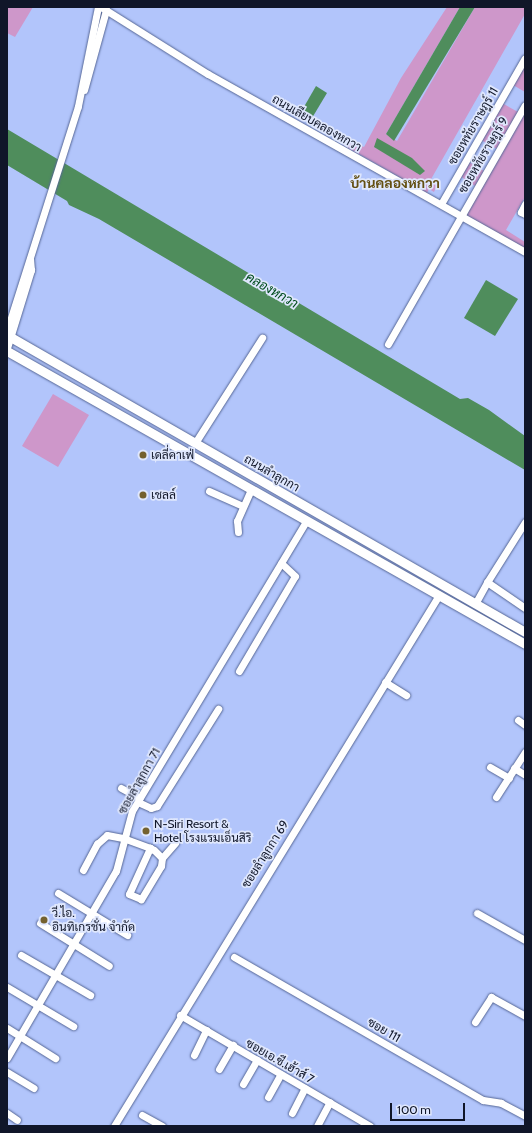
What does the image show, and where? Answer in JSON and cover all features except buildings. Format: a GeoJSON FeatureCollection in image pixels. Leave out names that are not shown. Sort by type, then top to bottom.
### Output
{"type":"FeatureCollection","features":[{"type":"Feature","properties":{"kind":"main road","name":"ถนนลำลูกกา"},"geometry":{"type":"LineString","coordinates":[[9,334],[525,632]]}},
{"type":"Feature","properties":{"kind":"main road","name":"ถนนลำลูกกา"},"geometry":{"type":"LineString","coordinates":[[7,349],[306,521],[525,644]]}},
{"type":"Feature","properties":{"kind":"main road"},"geometry":{"type":"LineString","coordinates":[[493,626],[499,617]]}},
{"type":"Feature","properties":{"kind":"street"},"geometry":{"type":"LineString","coordinates":[[7,349],[9,334],[30,259],[80,98],[89,80],[102,8]]}},
{"type":"Feature","properties":{"kind":"street","name":"ถนนเลียบคลองหกวา"},"geometry":{"type":"LineString","coordinates":[[102,8],[208,74],[525,252]]}},
{"type":"Feature","properties":{"kind":"street","name":"ซอยหทัยราษฎร์ 11"},"geometry":{"type":"LineString","coordinates":[[441,204],[525,58]]}},
{"type":"Feature","properties":{"kind":"street","name":"ซอยหทัยราษฎร์ 9"},"geometry":{"type":"LineString","coordinates":[[388,344],[525,105]]}},
{"type":"Feature","properties":{"kind":"street"},"geometry":{"type":"LineString","coordinates":[[525,204],[521,212],[525,214]]}},
{"type":"Feature","properties":{"kind":"street"},"geometry":{"type":"LineString","coordinates":[[196,443],[262,338]]}},
{"type":"Feature","properties":{"kind":"street"},"geometry":{"type":"LineString","coordinates":[[238,532],[237,521],[242,506],[251,489]]}},
{"type":"Feature","properties":{"kind":"street"},"geometry":{"type":"LineString","coordinates":[[209,491],[242,506]]}},
{"type":"Feature","properties":{"kind":"street","name":"ซอยลำลูกกา 71"},"geometry":{"type":"LineString","coordinates":[[7,1058],[92,915],[116,871],[123,838],[139,800],[306,521]]}},
{"type":"Feature","properties":{"kind":"street"},"geometry":{"type":"LineString","coordinates":[[475,604],[487,582],[525,522]]}},
{"type":"Feature","properties":{"kind":"street"},"geometry":{"type":"LineString","coordinates":[[239,671],[295,576],[281,563]]}},
{"type":"Feature","properties":{"kind":"street"},"geometry":{"type":"LineString","coordinates":[[487,582],[525,608]]}},
{"type":"Feature","properties":{"kind":"street","name":"ซอยลำลูกกา 69"},"geometry":{"type":"LineString","coordinates":[[114,1126],[180,1015],[439,595]]}},
{"type":"Feature","properties":{"kind":"street"},"geometry":{"type":"LineString","coordinates":[[385,682],[406,695]]}},
{"type":"Feature","properties":{"kind":"street"},"geometry":{"type":"LineString","coordinates":[[121,788],[151,808],[157,806],[218,709]]}},
{"type":"Feature","properties":{"kind":"street"},"geometry":{"type":"LineString","coordinates":[[518,720],[525,724]]}},
{"type":"Feature","properties":{"kind":"street"},"geometry":{"type":"LineString","coordinates":[[496,797],[525,752]]}},
{"type":"Feature","properties":{"kind":"street"},"geometry":{"type":"LineString","coordinates":[[490,767],[508,778]]}},
{"type":"Feature","properties":{"kind":"street"},"geometry":{"type":"LineString","coordinates":[[514,768],[525,775]]}},
{"type":"Feature","properties":{"kind":"street"},"geometry":{"type":"LineString","coordinates":[[83,870],[101,839],[107,835],[123,838],[150,848],[162,858]]}},
{"type":"Feature","properties":{"kind":"street"},"geometry":{"type":"LineString","coordinates":[[150,848],[133,877],[129,895],[138,900],[143,898],[162,858],[174,843]]}},
{"type":"Feature","properties":{"kind":"street"},"geometry":{"type":"LineString","coordinates":[[58,893],[127,935]]}},
{"type":"Feature","properties":{"kind":"street"},"geometry":{"type":"LineString","coordinates":[[477,913],[525,940]]}},
{"type":"Feature","properties":{"kind":"street"},"geometry":{"type":"LineString","coordinates":[[40,923],[109,966]]}},
{"type":"Feature","properties":{"kind":"street"},"geometry":{"type":"LineString","coordinates":[[21,955],[90,995]]}},
{"type":"Feature","properties":{"kind":"street","name":"ซอย 111"},"geometry":{"type":"LineString","coordinates":[[234,957],[483,1100],[501,1103],[525,1116]]}},
{"type":"Feature","properties":{"kind":"street"},"geometry":{"type":"LineString","coordinates":[[7,987],[73,1026]]}},
{"type":"Feature","properties":{"kind":"street"},"geometry":{"type":"LineString","coordinates":[[475,1022],[490,998],[525,1016]]}},
{"type":"Feature","properties":{"kind":"street","name":"ซอยเอ.ซี.เฮ้าส์ 7"},"geometry":{"type":"LineString","coordinates":[[180,1015],[330,1102],[358,1123],[370,1126]]}},
{"type":"Feature","properties":{"kind":"street"},"geometry":{"type":"LineString","coordinates":[[7,1028],[55,1058]]}},
{"type":"Feature","properties":{"kind":"street"},"geometry":{"type":"LineString","coordinates":[[194,1055],[206,1030]]}},
{"type":"Feature","properties":{"kind":"street"},"geometry":{"type":"LineString","coordinates":[[219,1069],[233,1045]]}},
{"type":"Feature","properties":{"kind":"street"},"geometry":{"type":"LineString","coordinates":[[243,1084],[257,1060]]}},
{"type":"Feature","properties":{"kind":"street"},"geometry":{"type":"LineString","coordinates":[[7,1072],[34,1088]]}},
{"type":"Feature","properties":{"kind":"street"},"geometry":{"type":"LineString","coordinates":[[268,1097],[281,1074]]}},
{"type":"Feature","properties":{"kind":"street"},"geometry":{"type":"LineString","coordinates":[[292,1113],[305,1088]]}},
{"type":"Feature","properties":{"kind":"street"},"geometry":{"type":"LineString","coordinates":[[317,1126],[330,1102]]}},
{"type":"Feature","properties":{"kind":"street"},"geometry":{"type":"LineString","coordinates":[[7,1114],[17,1120]]}},
{"type":"Feature","properties":{"kind":"street"},"geometry":{"type":"LineString","coordinates":[[142,1115],[162,1126]]}},
{"type":"Feature","properties":{"kind":"shaded area"},"geometry":{"type":"Polygon","coordinates":[[[7,7],[33,7],[15,37],[7,33],[7,7]]]}},
{"type":"Feature","properties":{"kind":"shaded area"},"geometry":{"type":"Polygon","coordinates":[[[447,7],[460,7],[386,134],[397,141],[475,7],[525,7],[525,14],[430,181],[437,185],[434,192],[429,189],[427,193],[343,145],[343,139],[346,137],[364,147],[401,78],[447,7]]]}},
{"type":"Feature","properties":{"kind":"shaded area"},"geometry":{"type":"Polygon","coordinates":[[[525,64],[525,92],[513,85],[525,64]]]}},
{"type":"Feature","properties":{"kind":"shaded area"},"geometry":{"type":"Polygon","coordinates":[[[502,103],[518,112],[497,149],[481,140],[502,103]]]}},
{"type":"Feature","properties":{"kind":"shaded area"},"geometry":{"type":"Polygon","coordinates":[[[525,110],[525,197],[506,230],[525,242],[525,249],[465,215],[525,110]]]}},
{"type":"Feature","properties":{"kind":"shaded area"},"geometry":{"type":"Polygon","coordinates":[[[469,162],[484,171],[475,186],[460,176],[469,162]]]}},
{"type":"Feature","properties":{"kind":"shaded area"},"geometry":{"type":"Polygon","coordinates":[[[53,394],[89,415],[58,467],[22,446],[53,394]]]}},
{"type":"Feature","properties":{"kind":"water"},"geometry":{"type":"Polygon","coordinates":[[[460,7],[475,7],[394,141],[386,134],[460,7]]]}},
{"type":"Feature","properties":{"kind":"water"},"geometry":{"type":"Polygon","coordinates":[[[316,86],[327,93],[312,118],[301,112],[316,86]]]}},
{"type":"Feature","properties":{"kind":"water","name":"คลองหกวา"},"geometry":{"type":"Polygon","coordinates":[[[7,129],[460,399],[468,398],[489,410],[525,436],[525,470],[99,219],[69,205],[67,201],[7,165],[7,129]]]}},
{"type":"Feature","properties":{"kind":"water"},"geometry":{"type":"Polygon","coordinates":[[[377,138],[412,158],[425,171],[420,175],[374,147],[377,138]]]}},
{"type":"Feature","properties":{"kind":"water"},"geometry":{"type":"Polygon","coordinates":[[[486,280],[518,299],[495,336],[464,318],[486,280]]]}},
{"type":"Feature","properties":{"kind":"place","name":"เดลี่คาเฟ่"},"geometry":{"type":"Point","coordinates":[143,455]}},
{"type":"Feature","properties":{"kind":"place","name":"เชลล์"},"geometry":{"type":"Point","coordinates":[143,495]}},
{"type":"Feature","properties":{"kind":"place","name":"N-Siri Resort & Hotel โรงแรมเอ็นสิริ"},"geometry":{"type":"Point","coordinates":[146,831]}},
{"type":"Feature","properties":{"kind":"place","name":"วี.ไอ. อินทิเกรชั่น จำกัด"},"geometry":{"type":"Point","coordinates":[44,920]}},
{"type":"Feature","properties":{"kind":"district","name":"บ้านคลองหกวา"},"geometry":{"type":"Point","coordinates":[395,183]}}]}
